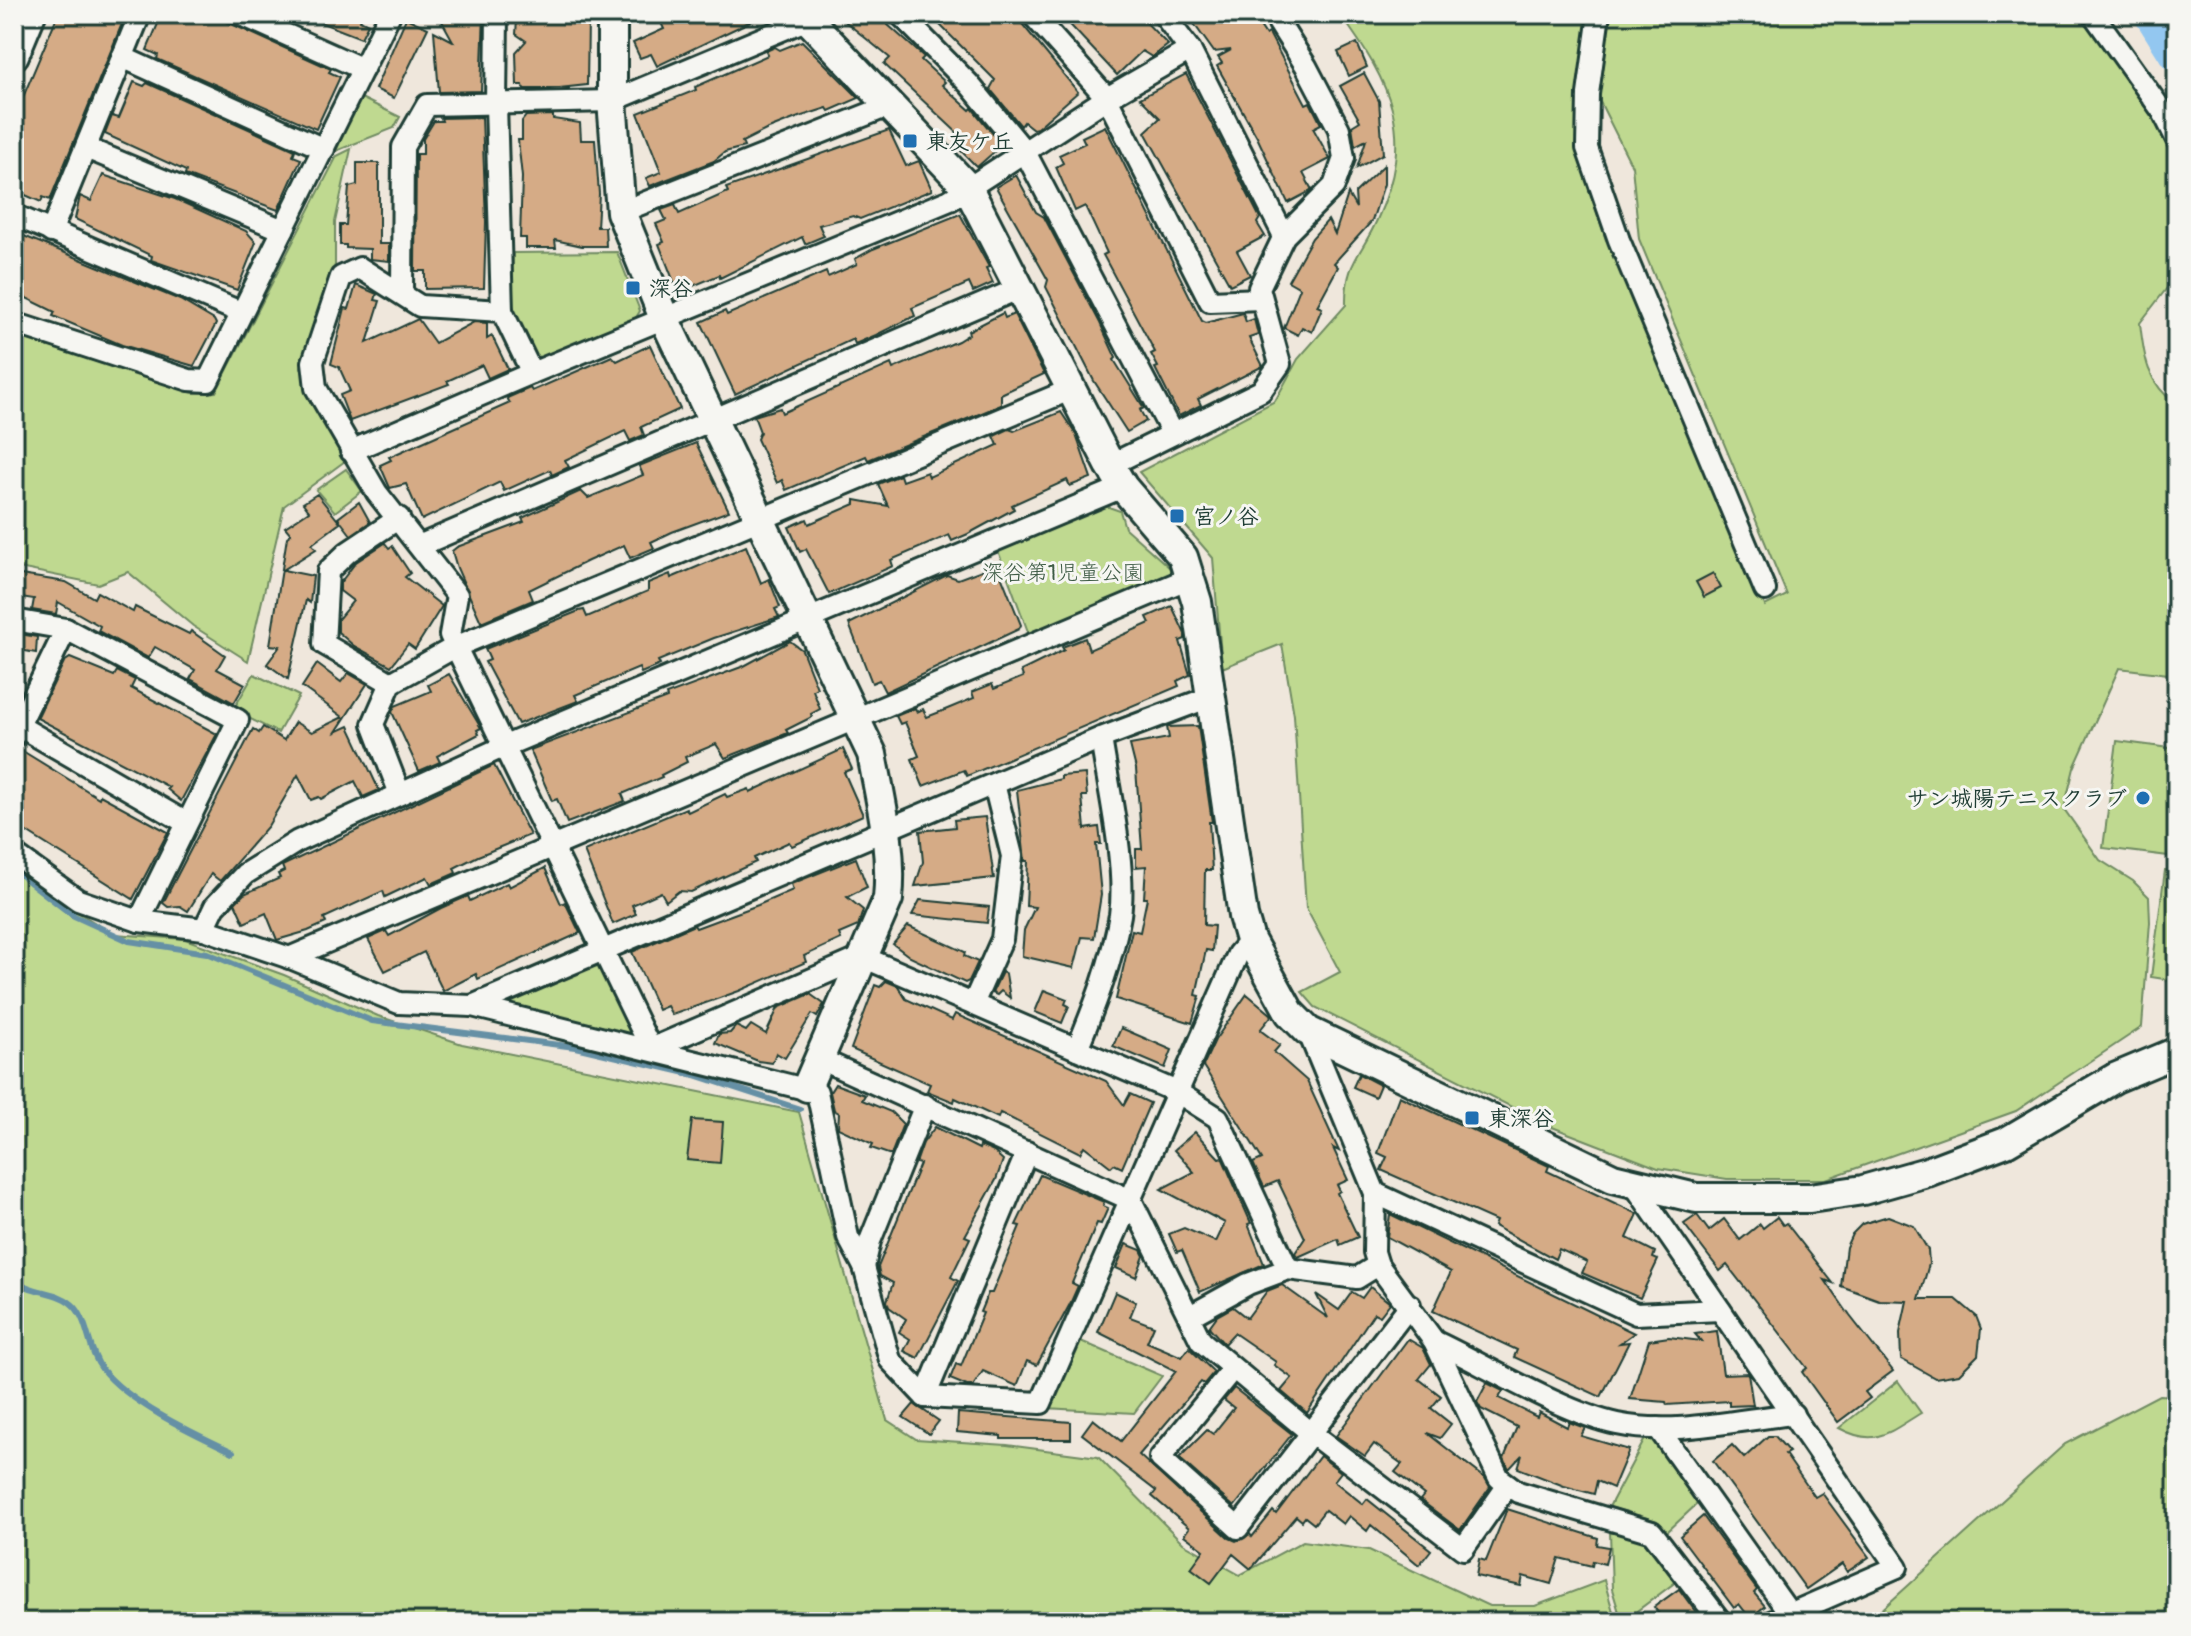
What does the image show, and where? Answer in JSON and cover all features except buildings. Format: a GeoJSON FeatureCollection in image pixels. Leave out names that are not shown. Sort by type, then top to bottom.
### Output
{"type":"FeatureCollection","features":[{"type":"Feature","properties":{"kind":"street"},"geometry":{"type":"LineString","coordinates":[[14,55],[31,14]]}},
{"type":"Feature","properties":{"kind":"street"},"geometry":{"type":"LineString","coordinates":[[51,232],[140,14]]}},
{"type":"Feature","properties":{"kind":"street"},"geometry":{"type":"LineString","coordinates":[[240,14],[363,69]]}},
{"type":"Feature","properties":{"kind":"street"},"geometry":{"type":"LineString","coordinates":[[14,323],[189,380],[208,381],[390,14]]}},
{"type":"Feature","properties":{"kind":"street"},"geometry":{"type":"LineString","coordinates":[[497,14],[496,104],[502,311],[532,373]]}},
{"type":"Feature","properties":{"kind":"street"},"geometry":{"type":"LineString","coordinates":[[612,14],[612,101],[621,212],[664,318],[872,754],[887,830],[891,869],[888,899],[807,1087]]}},
{"type":"Feature","properties":{"kind":"street"},"geometry":{"type":"LineString","coordinates":[[900,14],[969,84],[1025,152],[1172,433]]}},
{"type":"Feature","properties":{"kind":"street"},"geometry":{"type":"LineString","coordinates":[[1032,14],[1107,98],[1210,301],[1261,299]]}},
{"type":"Feature","properties":{"kind":"street"},"geometry":{"type":"LineString","coordinates":[[1163,14],[1190,50],[1284,236]]}},
{"type":"Feature","properties":{"kind":"street"},"geometry":{"type":"LineString","coordinates":[[204,929],[215,906],[245,874],[298,841],[505,746],[808,618],[1116,476],[1172,433],[1261,391],[1280,364],[1259,288],[1284,236],[1334,186],[1344,158],[1339,129],[1306,66],[1273,14]]}},
{"type":"Feature","properties":{"kind":"street"},"geometry":{"type":"LineString","coordinates":[[1599,14],[1588,94],[1587,148],[1619,240],[1765,590]]}},
{"type":"Feature","properties":{"kind":"street"},"geometry":{"type":"LineString","coordinates":[[2093,14],[2163,112],[2177,140]]}},
{"type":"Feature","properties":{"kind":"street"},"geometry":{"type":"LineString","coordinates":[[402,292],[403,147],[427,105],[612,101],[806,16],[968,188],[1116,476],[1183,557],[1197,602],[1250,940],[1290,1013],[1308,1031],[1635,1186],[1696,1198],[1810,1198],[1863,1190],[1927,1172],[2006,1142],[2115,1078],[2167,1053],[2177,1052]]}},
{"type":"Feature","properties":{"kind":"street"},"geometry":{"type":"LineString","coordinates":[[351,451],[950,200],[1107,98],[1190,50]]}},
{"type":"Feature","properties":{"kind":"street"},"geometry":{"type":"LineString","coordinates":[[122,57],[324,149]]}},
{"type":"Feature","properties":{"kind":"street"},"geometry":{"type":"LineString","coordinates":[[621,212],[891,105]]}},
{"type":"Feature","properties":{"kind":"street"},"geometry":{"type":"LineString","coordinates":[[86,148],[283,230]]}},
{"type":"Feature","properties":{"kind":"street"},"geometry":{"type":"LineString","coordinates":[[14,215],[240,312]]}},
{"type":"Feature","properties":{"kind":"street"},"geometry":{"type":"LineString","coordinates":[[502,311],[420,306],[360,268],[341,277],[313,362],[316,388],[351,451],[457,595],[450,635],[455,647],[651,1049]]}},
{"type":"Feature","properties":{"kind":"street"},"geometry":{"type":"LineString","coordinates":[[421,545],[1020,288]]}},
{"type":"Feature","properties":{"kind":"street"},"geometry":{"type":"LineString","coordinates":[[400,794],[373,724],[391,683],[455,647],[1072,389]]}},
{"type":"Feature","properties":{"kind":"street"},"geometry":{"type":"LineString","coordinates":[[391,683],[324,644],[328,571],[348,552],[399,518]]}},
{"type":"Feature","properties":{"kind":"street"},"geometry":{"type":"LineString","coordinates":[[289,958],[1189,578]]}},
{"type":"Feature","properties":{"kind":"street"},"geometry":{"type":"LineString","coordinates":[[14,620],[66,629],[238,720],[185,822],[139,921]]}},
{"type":"Feature","properties":{"kind":"street"},"geometry":{"type":"LineString","coordinates":[[66,629],[16,731],[185,822]]}},
{"type":"Feature","properties":{"kind":"street"},"geometry":{"type":"LineString","coordinates":[[472,1006],[1101,738],[1210,697]]}},
{"type":"Feature","properties":{"kind":"street"},"geometry":{"type":"LineString","coordinates":[[1077,1049],[1103,984],[1120,912],[1116,836],[1101,738]]}},
{"type":"Feature","properties":{"kind":"street"},"geometry":{"type":"LineString","coordinates":[[973,1004],[1002,939],[1012,856],[994,784]]}},
{"type":"Feature","properties":{"kind":"street"},"geometry":{"type":"LineString","coordinates":[[14,854],[78,900],[139,921],[204,929],[289,958],[399,1003],[472,1006],[807,1087],[817,1092],[848,1237],[864,1267],[890,1360],[925,1397],[1041,1403],[1238,954],[1250,940]]}},
{"type":"Feature","properties":{"kind":"street"},"geometry":{"type":"LineString","coordinates":[[651,1049],[863,957],[1177,1092],[1218,1118],[1288,1269]]}},
{"type":"Feature","properties":{"kind":"street"},"geometry":{"type":"LineString","coordinates":[[1308,1031],[1375,1193],[1374,1252],[1378,1265],[1434,1341],[1499,1478],[1518,1492],[1652,1532],[1721,1622]]}},
{"type":"Feature","properties":{"kind":"street"},"geometry":{"type":"LineString","coordinates":[[820,1059],[1131,1200],[1201,1341],[1311,1433],[1463,1549],[1508,1485]]}},
{"type":"Feature","properties":{"kind":"street"},"geometry":{"type":"LineString","coordinates":[[864,1267],[870,1241],[925,1105]]}},
{"type":"Feature","properties":{"kind":"street"},"geometry":{"type":"LineString","coordinates":[[925,1397],[1027,1152]]}},
{"type":"Feature","properties":{"kind":"street"},"geometry":{"type":"LineString","coordinates":[[1635,1186],[1897,1567],[1771,1622]]}},
{"type":"Feature","properties":{"kind":"street"},"geometry":{"type":"LineString","coordinates":[[1375,1193],[1636,1314],[1720,1310]]}},
{"type":"Feature","properties":{"kind":"street"},"geometry":{"type":"LineString","coordinates":[[1190,1316],[1248,1284],[1288,1269],[1357,1278],[1378,1265]]}},
{"type":"Feature","properties":{"kind":"street"},"geometry":{"type":"LineString","coordinates":[[1232,1370],[1160,1458],[1238,1528],[1410,1305]]}},
{"type":"Feature","properties":{"kind":"street"},"geometry":{"type":"LineString","coordinates":[[1434,1341],[1575,1409],[1616,1424],[1658,1428],[1793,1414]]}},
{"type":"Feature","properties":{"kind":"street"},"geometry":{"type":"LineString","coordinates":[[1658,1428],[1790,1614]]}},
{"type":"Feature","properties":{"kind":"green space"},"geometry":{"type":"Polygon","coordinates":[[[1340,14],[1589,14],[1576,148],[1606,240],[1612,246],[1765,606],[1787,595],[1639,239],[1632,166],[1598,98],[1608,14],[2085,14],[2090,28],[2138,89],[2177,154],[2177,275],[2140,323],[2143,347],[2153,379],[2177,405],[2177,675],[2119,668],[2074,768],[2064,809],[2100,860],[2133,881],[2149,897],[2142,1027],[2016,1111],[1826,1179],[1727,1179],[1658,1168],[1547,1125],[1315,1007],[1302,992],[1340,972],[1306,908],[1294,715],[1282,644],[1222,668],[1213,558],[1139,472],[1275,401],[1298,359],[1346,305],[1351,269],[1377,220],[1389,189],[1395,162],[1396,136],[1393,111],[1385,88],[1340,14]]]}},
{"type":"Feature","properties":{"kind":"green space"},"geometry":{"type":"Polygon","coordinates":[[[359,97],[400,117],[394,128],[336,151],[359,97]]]}},
{"type":"Feature","properties":{"kind":"green space"},"geometry":{"type":"Polygon","coordinates":[[[351,149],[335,222],[335,265],[301,367],[311,396],[345,461],[284,506],[248,661],[193,626],[128,572],[98,584],[14,567],[14,335],[193,393],[216,392],[337,156],[351,149]]]}},
{"type":"Feature","properties":{"kind":"green space"},"geometry":{"type":"Polygon","coordinates":[[[617,252],[640,311],[632,324],[547,358],[534,356],[511,307],[513,253],[617,252]]]}},
{"type":"Feature","properties":{"kind":"green space"},"geometry":{"type":"Polygon","coordinates":[[[346,469],[362,491],[335,512],[316,490],[346,469]]]}},
{"type":"Feature","properties":{"kind":"green space","name":"深谷第1児童公園"},"geometry":{"type":"Polygon","coordinates":[[[1103,505],[1120,511],[1125,528],[1170,568],[1170,579],[1030,637],[997,548],[1103,505]]]}},
{"type":"Feature","properties":{"kind":"green space"},"geometry":{"type":"Polygon","coordinates":[[[254,674],[299,696],[278,733],[233,710],[254,674]]]}},
{"type":"Feature","properties":{"kind":"green space","name":"サン城陽テニスクラブ"},"geometry":{"type":"Polygon","coordinates":[[[2117,741],[2177,749],[2177,857],[2103,848],[2117,741]]]}},
{"type":"Feature","properties":{"kind":"green space"},"geometry":{"type":"Polygon","coordinates":[[[14,868],[49,895],[114,934],[185,939],[284,975],[378,1016],[462,1044],[799,1112],[887,1420],[916,1439],[1007,1445],[1098,1457],[1183,1543],[1240,1575],[1303,1541],[1369,1550],[1489,1606],[1535,1606],[1604,1580],[1616,1622],[14,1622],[14,868]]]}},
{"type":"Feature","properties":{"kind":"green space"},"geometry":{"type":"Polygon","coordinates":[[[2165,870],[2177,871],[2177,981],[2151,977],[2165,870]]]}},
{"type":"Feature","properties":{"kind":"green space"},"geometry":{"type":"Polygon","coordinates":[[[601,957],[639,1039],[494,1004],[601,957]]]}},
{"type":"Feature","properties":{"kind":"green space"},"geometry":{"type":"Polygon","coordinates":[[[1076,1339],[1162,1376],[1134,1413],[1046,1408],[1076,1339]]]}},
{"type":"Feature","properties":{"kind":"green space"},"geometry":{"type":"Polygon","coordinates":[[[1898,1381],[1921,1413],[1891,1431],[1873,1437],[1863,1437],[1839,1428],[1898,1381]]]}},
{"type":"Feature","properties":{"kind":"green space"},"geometry":{"type":"Polygon","coordinates":[[[2159,1395],[2177,1396],[2177,1622],[1868,1622],[2065,1444],[2159,1395]]]}},
{"type":"Feature","properties":{"kind":"green space"},"geometry":{"type":"Polygon","coordinates":[[[1652,1436],[1699,1502],[1667,1532],[1657,1521],[1609,1507],[1646,1437],[1652,1436]]]}},
{"type":"Feature","properties":{"kind":"green space"},"geometry":{"type":"Polygon","coordinates":[[[1610,1532],[1642,1539],[1677,1581],[1622,1622],[1612,1589],[1610,1532]]]}},
{"type":"Feature","properties":{"kind":"waterway"},"geometry":{"type":"LineString","coordinates":[[2152,14],[2177,54]]}},
{"type":"Feature","properties":{"kind":"waterway"},"geometry":{"type":"LineString","coordinates":[[14,870],[72,915],[129,941],[207,953],[372,1021],[575,1047],[695,1075],[800,1109]]}},
{"type":"Feature","properties":{"kind":"waterway"},"geometry":{"type":"LineString","coordinates":[[14,1278],[28,1287],[61,1297],[75,1307],[97,1362],[129,1394],[145,1406],[233,1452]]}},
{"type":"Feature","properties":{"kind":"place","name":"東友ケ丘"},"geometry":{"type":"Point","coordinates":[910,141]}},
{"type":"Feature","properties":{"kind":"place","name":"深谷"},"geometry":{"type":"Point","coordinates":[633,288]}},
{"type":"Feature","properties":{"kind":"place","name":"宮ノ谷"},"geometry":{"type":"Point","coordinates":[1177,516]}},
{"type":"Feature","properties":{"kind":"place","name":"サン城陽テニスクラブ"},"geometry":{"type":"Point","coordinates":[2143,798]}},
{"type":"Feature","properties":{"kind":"place","name":"東深谷"},"geometry":{"type":"Point","coordinates":[1472,1118]}}]}
